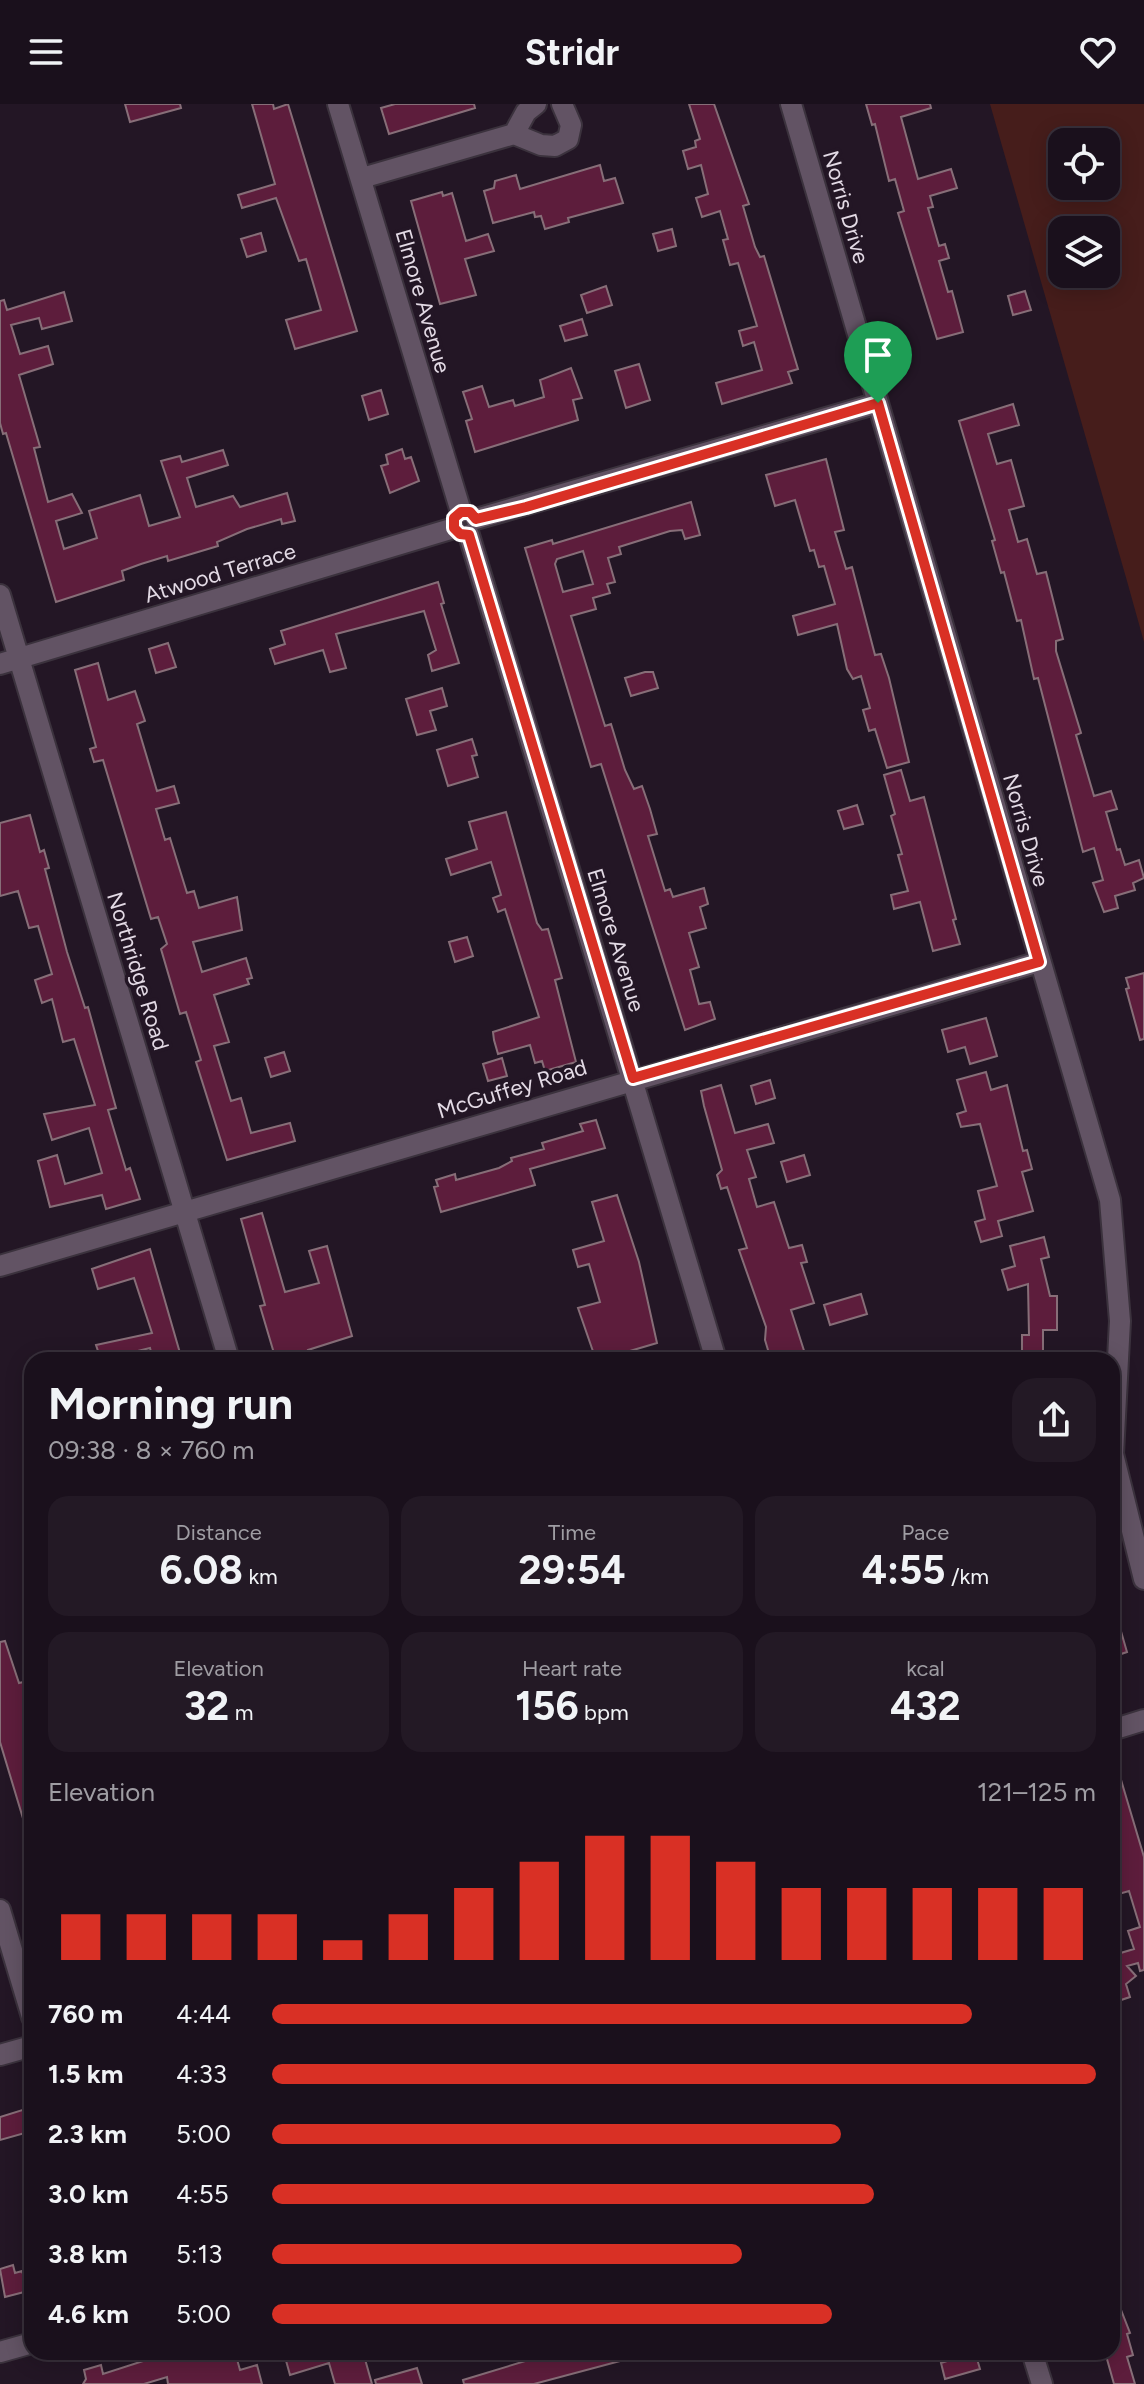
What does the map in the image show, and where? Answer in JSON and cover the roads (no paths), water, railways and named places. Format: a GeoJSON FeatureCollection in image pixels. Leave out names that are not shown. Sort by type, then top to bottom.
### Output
{"type":"FeatureCollection","features":[{"type":"Feature","properties":{"kind":"street","name":"Elmore Avenue"},"geometry":{"type":"LineString","coordinates":[[338,104],[714,1352]]}},
{"type":"Feature","properties":{"kind":"street"},"geometry":{"type":"LineString","coordinates":[[514,134],[526,112],[536,104]]}},
{"type":"Feature","properties":{"kind":"street"},"geometry":{"type":"LineString","coordinates":[[362,178],[514,134],[541,145],[555,146],[568,139],[571,125],[562,104]]}},
{"type":"Feature","properties":{"kind":"street","name":"Norris Drive"},"geometry":{"type":"LineString","coordinates":[[791,104],[1110,1200],[1120,1321],[1118,1352]]}},
{"type":"Feature","properties":{"kind":"street","name":"Atwood Terrace"},"geometry":{"type":"LineString","coordinates":[[9,661],[878,403]]}},
{"type":"Feature","properties":{"kind":"street","name":"Northridge Road"},"geometry":{"type":"LineString","coordinates":[[0,595],[9,661],[227,1352]]}},
{"type":"Feature","properties":{"kind":"street","name":"McGuffey Road"},"geometry":{"type":"LineString","coordinates":[[0,1266],[633,1078],[1039,962]]}},
{"type":"Feature","properties":{"kind":"street","name":"Norris Drive"},"geometry":{"type":"LineString","coordinates":[[1120,1482],[1144,1579]]}},
{"type":"Feature","properties":{"kind":"street"},"geometry":{"type":"LineString","coordinates":[[1120,1728],[1144,1720]]}},
{"type":"Feature","properties":{"kind":"street"},"geometry":{"type":"LineString","coordinates":[[0,1910],[24,1990]]}},
{"type":"Feature","properties":{"kind":"street"},"geometry":{"type":"LineString","coordinates":[[0,2055],[24,2048]]}},
{"type":"Feature","properties":{"kind":"street"},"geometry":{"type":"LineString","coordinates":[[0,2352],[24,2345]]}},
{"type":"Feature","properties":{"kind":"street"},"geometry":{"type":"LineString","coordinates":[[1034,2360],[1042,2384]]}}]}
